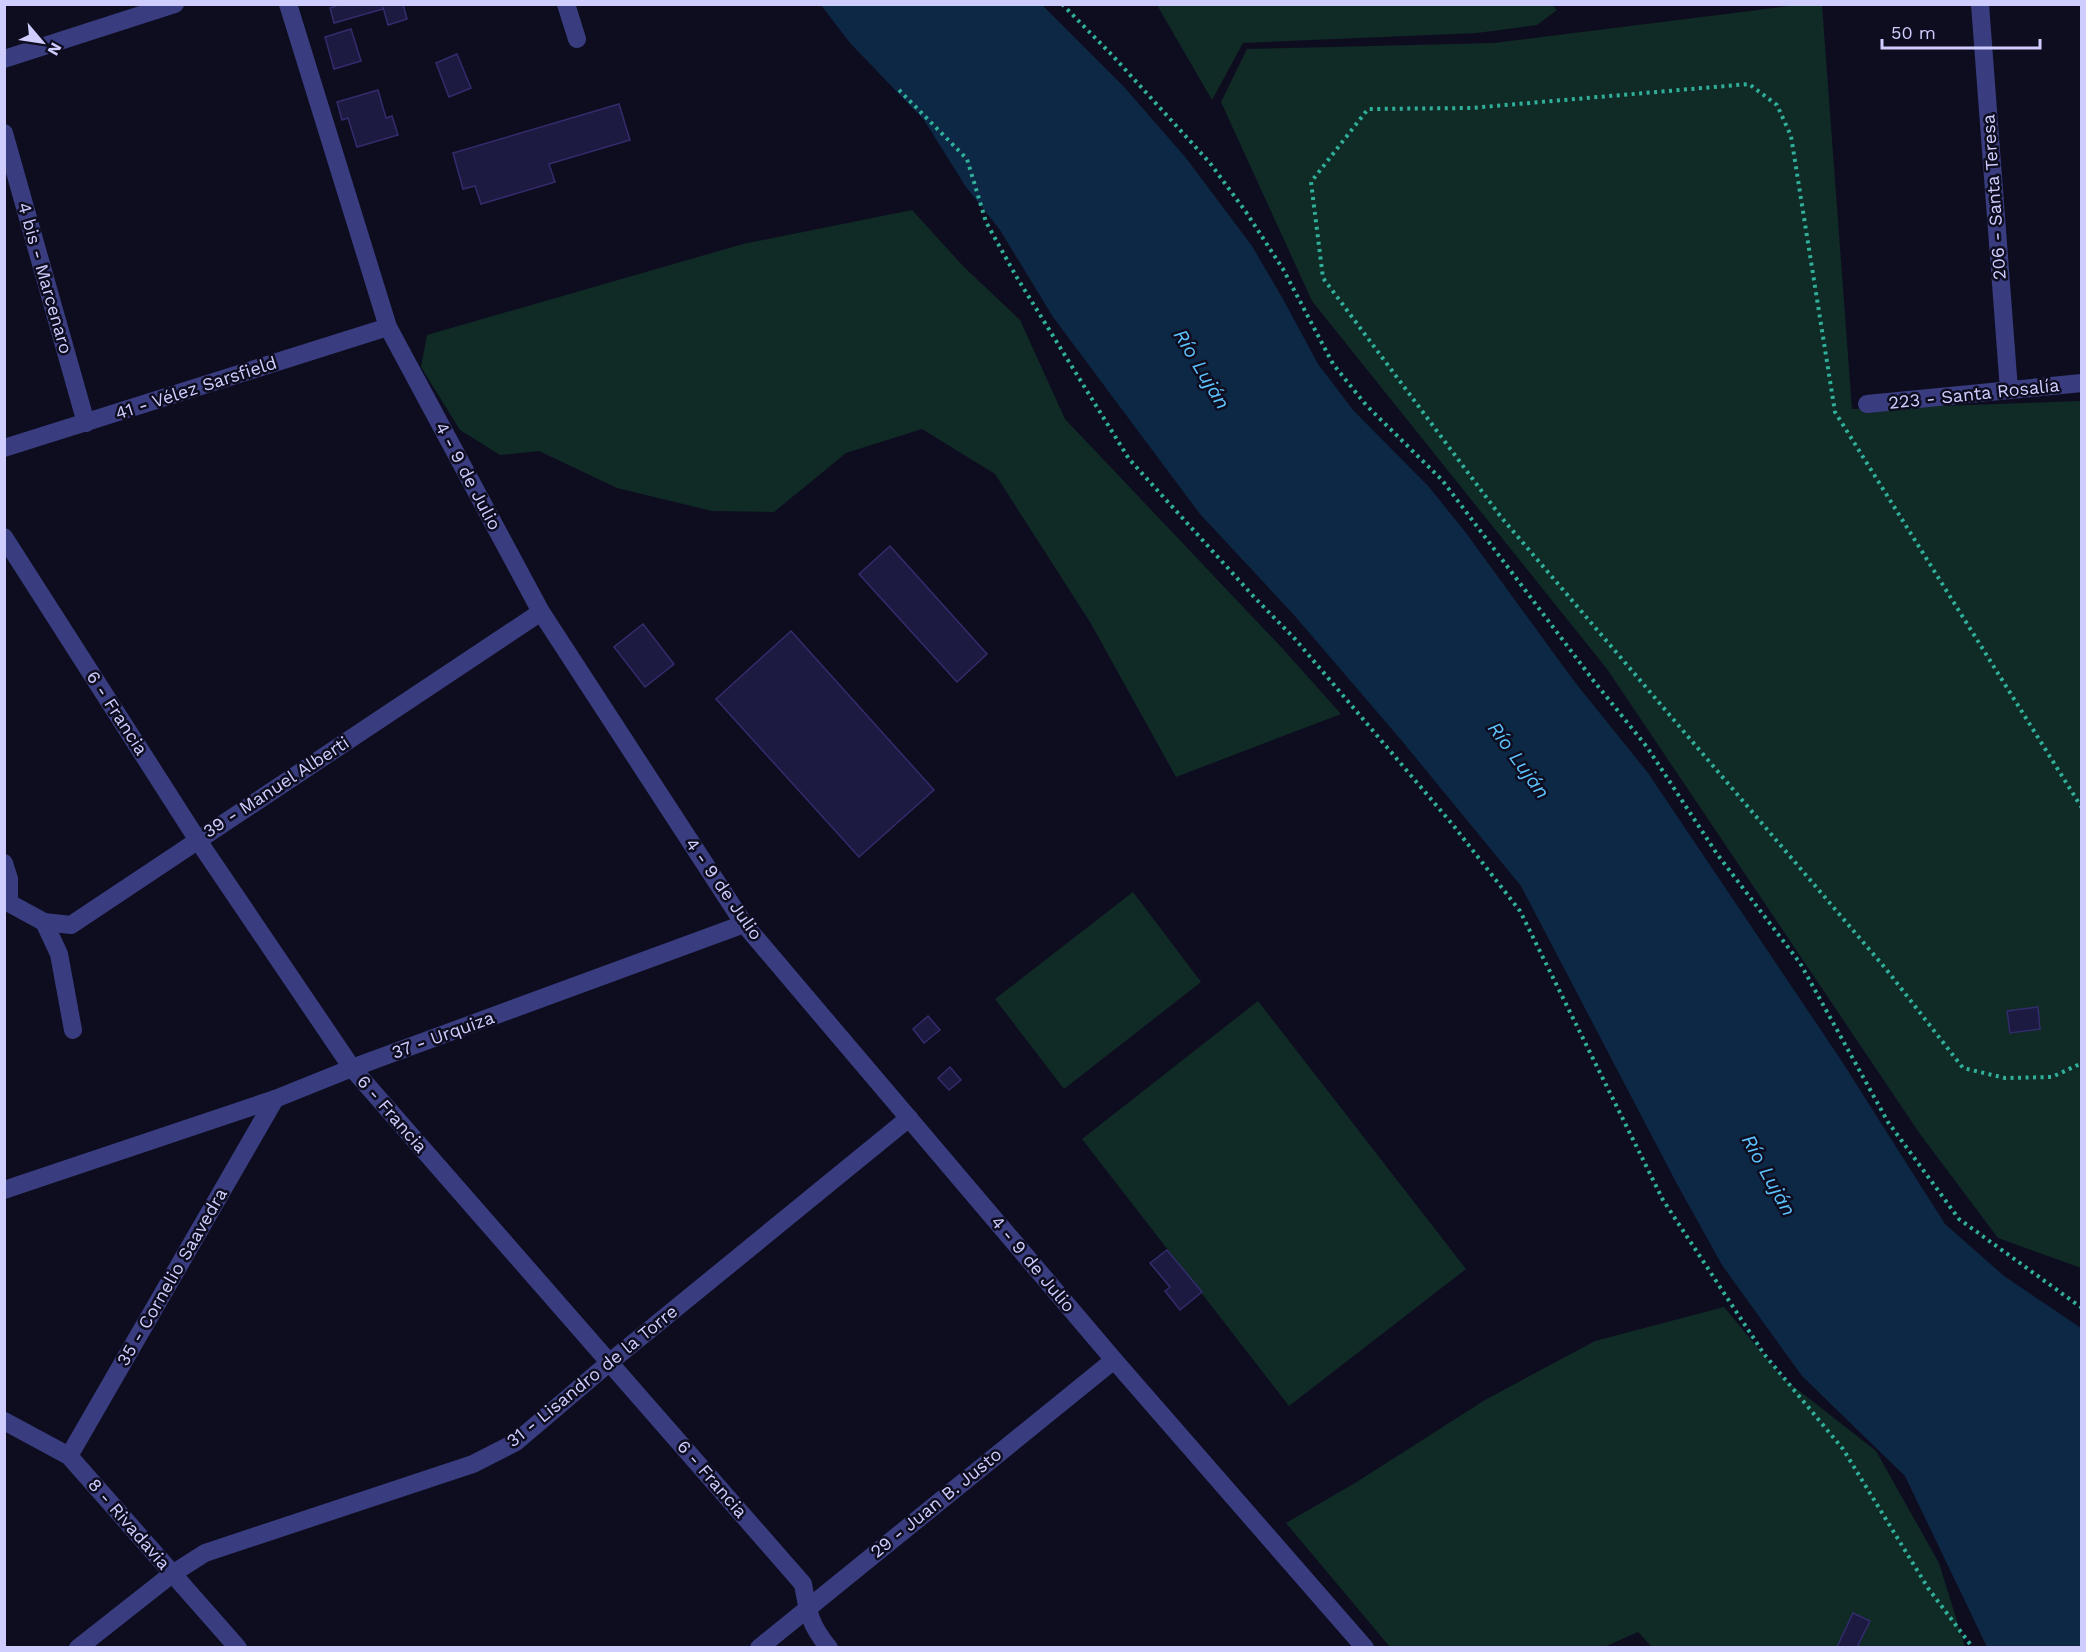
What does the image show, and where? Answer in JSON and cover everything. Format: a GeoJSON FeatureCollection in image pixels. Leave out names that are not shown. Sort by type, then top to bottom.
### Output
{"type":"FeatureCollection","features":[{"type":"Feature","properties":{"kind":"street"},"geometry":{"type":"LineString","coordinates":[[4,59],[175,4]]}},
{"type":"Feature","properties":{"kind":"street","name":"4 - 9 de Julio"},"geometry":{"type":"LineString","coordinates":[[288,4],[388,327],[541,612],[744,924],[1114,1360],[1365,1647]]}},
{"type":"Feature","properties":{"kind":"street"},"geometry":{"type":"LineString","coordinates":[[566,4],[577,39]]}},
{"type":"Feature","properties":{"kind":"street","name":"206 - Santa Teresa"},"geometry":{"type":"LineString","coordinates":[[1980,4],[2009,390]]}},
{"type":"Feature","properties":{"kind":"street","name":"4 bis - Marcenaro"},"geometry":{"type":"LineString","coordinates":[[4,134],[86,423]]}},
{"type":"Feature","properties":{"kind":"street","name":"41 - Vélez Sarsfield"},"geometry":{"type":"LineString","coordinates":[[4,448],[388,327]]}},
{"type":"Feature","properties":{"kind":"street","name":"223 - Santa Rosalía"},"geometry":{"type":"LineString","coordinates":[[1867,404],[2082,383]]}},
{"type":"Feature","properties":{"kind":"street","name":"6 - Francia"},"geometry":{"type":"LineString","coordinates":[[4,537],[197,839],[352,1068],[803,1584],[807,1607],[815,1631],[829,1647]]}},
{"type":"Feature","properties":{"kind":"street","name":"39 - Manuel Alberti"},"geometry":{"type":"LineString","coordinates":[[7,903],[45,922],[70,925],[541,612]]}},
{"type":"Feature","properties":{"kind":"street"},"geometry":{"type":"LineString","coordinates":[[4,863],[9,879],[7,903]]}},
{"type":"Feature","properties":{"kind":"street"},"geometry":{"type":"LineString","coordinates":[[45,922],[59,954],[73,1030]]}},
{"type":"Feature","properties":{"kind":"street","name":"37 - Urquiza"},"geometry":{"type":"LineString","coordinates":[[4,1190],[275,1099],[352,1068],[744,924]]}},
{"type":"Feature","properties":{"kind":"street","name":"35 - Cornelio Saavedra"},"geometry":{"type":"LineString","coordinates":[[69,1456],[275,1099]]}},
{"type":"Feature","properties":{"kind":"street","name":"31 - Lisandro de la Torre"},"geometry":{"type":"LineString","coordinates":[[78,1647],[172,1574],[205,1553],[473,1464],[516,1442],[610,1362],[909,1118]]}},
{"type":"Feature","properties":{"kind":"street","name":"29 - Juan B. Justo"},"geometry":{"type":"LineString","coordinates":[[759,1647],[1114,1360]]}},
{"type":"Feature","properties":{"kind":"street","name":"8 - Rivadavia"},"geometry":{"type":"LineString","coordinates":[[4,1421],[69,1456],[238,1647]]}},
{"type":"Feature","properties":{"kind":"path"},"geometry":{"type":"LineString","coordinates":[[1062,4],[1112,55],[1210,163],[1246,212],[1283,269],[1333,364],[1366,405],[1442,480],[1593,680],[1647,747],[1717,854],[1800,963],[1888,1122],[1959,1219],[2082,1308]]}},
{"type":"Feature","properties":{"kind":"path"},"geometry":{"type":"LineString","coordinates":[[2082,808],[1835,412],[1791,136],[1777,105],[1749,84],[1471,108],[1368,109],[1311,182],[1323,278],[1501,517],[1886,969],[1963,1068],[2005,1078],[2052,1077],[2082,1063]]}},
{"type":"Feature","properties":{"kind":"path"},"geometry":{"type":"LineString","coordinates":[[899,90],[967,159],[986,222],[1016,276],[1129,459],[1209,549],[1295,639],[1453,825],[1520,911],[1663,1200],[1764,1354],[1843,1449],[1928,1588],[1972,1647]]}},
{"type":"Feature","properties":{"kind":"green space"},"geometry":{"type":"Polygon","coordinates":[[[1551,4],[1557,10],[1537,25],[1477,33],[1243,43],[1212,100],[1157,5],[1551,4]]]}},
{"type":"Feature","properties":{"kind":"green space"},"geometry":{"type":"Polygon","coordinates":[[[1797,5],[1822,5],[1852,409],[2081,401],[2081,1268],[1998,1238],[1920,1134],[1607,669],[1312,301],[1221,102],[1247,49],[1494,43],[1797,5]]]}},
{"type":"Feature","properties":{"kind":"green space"},"geometry":{"type":"Polygon","coordinates":[[[912,210],[964,267],[1020,320],[1065,419],[1283,649],[1341,714],[1176,777],[1090,622],[995,474],[922,429],[846,453],[774,512],[712,511],[617,488],[539,451],[500,455],[460,430],[421,367],[427,335],[743,244],[912,210]]]}},
{"type":"Feature","properties":{"kind":"green space"},"geometry":{"type":"Polygon","coordinates":[[[1133,892],[1201,982],[1064,1089],[995,999],[1133,892]]]}},
{"type":"Feature","properties":{"kind":"green space"},"geometry":{"type":"Polygon","coordinates":[[[1258,1001],[1466,1269],[1289,1406],[1082,1139],[1258,1001]]]}},
{"type":"Feature","properties":{"kind":"green space"},"geometry":{"type":"Polygon","coordinates":[[[1724,1307],[1783,1378],[1876,1451],[1939,1563],[1965,1647],[1653,1648],[1638,1632],[1604,1647],[1390,1647],[1286,1523],[1355,1483],[1485,1400],[1595,1341],[1724,1307]]]}},
{"type":"Feature","properties":{"kind":"water","name":"Río Luján"},"geometry":{"type":"Polygon","coordinates":[[[821,5],[1042,5],[1125,88],[1186,158],[1252,246],[1318,364],[1353,410],[1429,487],[1466,533],[1574,681],[1648,773],[1839,1057],[1945,1224],[2004,1276],[2081,1328],[2081,1647],[1987,1647],[1905,1476],[1802,1376],[1722,1265],[1677,1184],[1521,886],[1402,741],[1294,615],[1200,514],[1053,317],[1000,230],[966,187],[924,120],[850,43],[821,5]]]}},
{"type":"Feature","properties":{"kind":"building"},"geometry":{"type":"Polygon","coordinates":[[[341,4],[403,4],[407,19],[388,25],[383,7],[383,9],[334,23],[330,8],[341,4]]]}},
{"type":"Feature","properties":{"kind":"building"},"geometry":{"type":"Polygon","coordinates":[[[351,29],[361,61],[334,69],[325,37],[351,29]]]}},
{"type":"Feature","properties":{"kind":"building"},"geometry":{"type":"Polygon","coordinates":[[[457,54],[471,88],[449,97],[436,63],[457,54]]]}},
{"type":"Feature","properties":{"kind":"building"},"geometry":{"type":"Polygon","coordinates":[[[378,90],[386,118],[392,116],[398,135],[357,147],[348,118],[342,120],[337,102],[378,90]]]}},
{"type":"Feature","properties":{"kind":"building"},"geometry":{"type":"Polygon","coordinates":[[[619,104],[630,140],[549,164],[555,182],[481,204],[475,186],[463,189],[453,153],[619,104]]]}},
{"type":"Feature","properties":{"kind":"building"},"geometry":{"type":"Polygon","coordinates":[[[890,546],[987,654],[957,682],[859,574],[890,546]]]}},
{"type":"Feature","properties":{"kind":"building"},"geometry":{"type":"Polygon","coordinates":[[[643,624],[674,664],[645,687],[614,647],[643,624]]]}},
{"type":"Feature","properties":{"kind":"building"},"geometry":{"type":"Polygon","coordinates":[[[791,631],[934,790],[859,857],[716,699],[791,631]]]}},
{"type":"Feature","properties":{"kind":"building"},"geometry":{"type":"Polygon","coordinates":[[[2038,1007],[2040,1029],[2010,1033],[2007,1011],[2038,1007]]]}},
{"type":"Feature","properties":{"kind":"building"},"geometry":{"type":"Polygon","coordinates":[[[928,1016],[940,1030],[924,1043],[913,1029],[928,1016]]]}},
{"type":"Feature","properties":{"kind":"building"},"geometry":{"type":"Polygon","coordinates":[[[950,1067],[961,1080],[949,1090],[938,1078],[950,1067]]]}},
{"type":"Feature","properties":{"kind":"building"},"geometry":{"type":"Polygon","coordinates":[[[1167,1250],[1202,1292],[1180,1310],[1165,1291],[1170,1287],[1150,1263],[1167,1250]]]}},
{"type":"Feature","properties":{"kind":"building"},"geometry":{"type":"Polygon","coordinates":[[[1853,1613],[1870,1621],[1857,1647],[1837,1647],[1853,1613]]]}}]}
